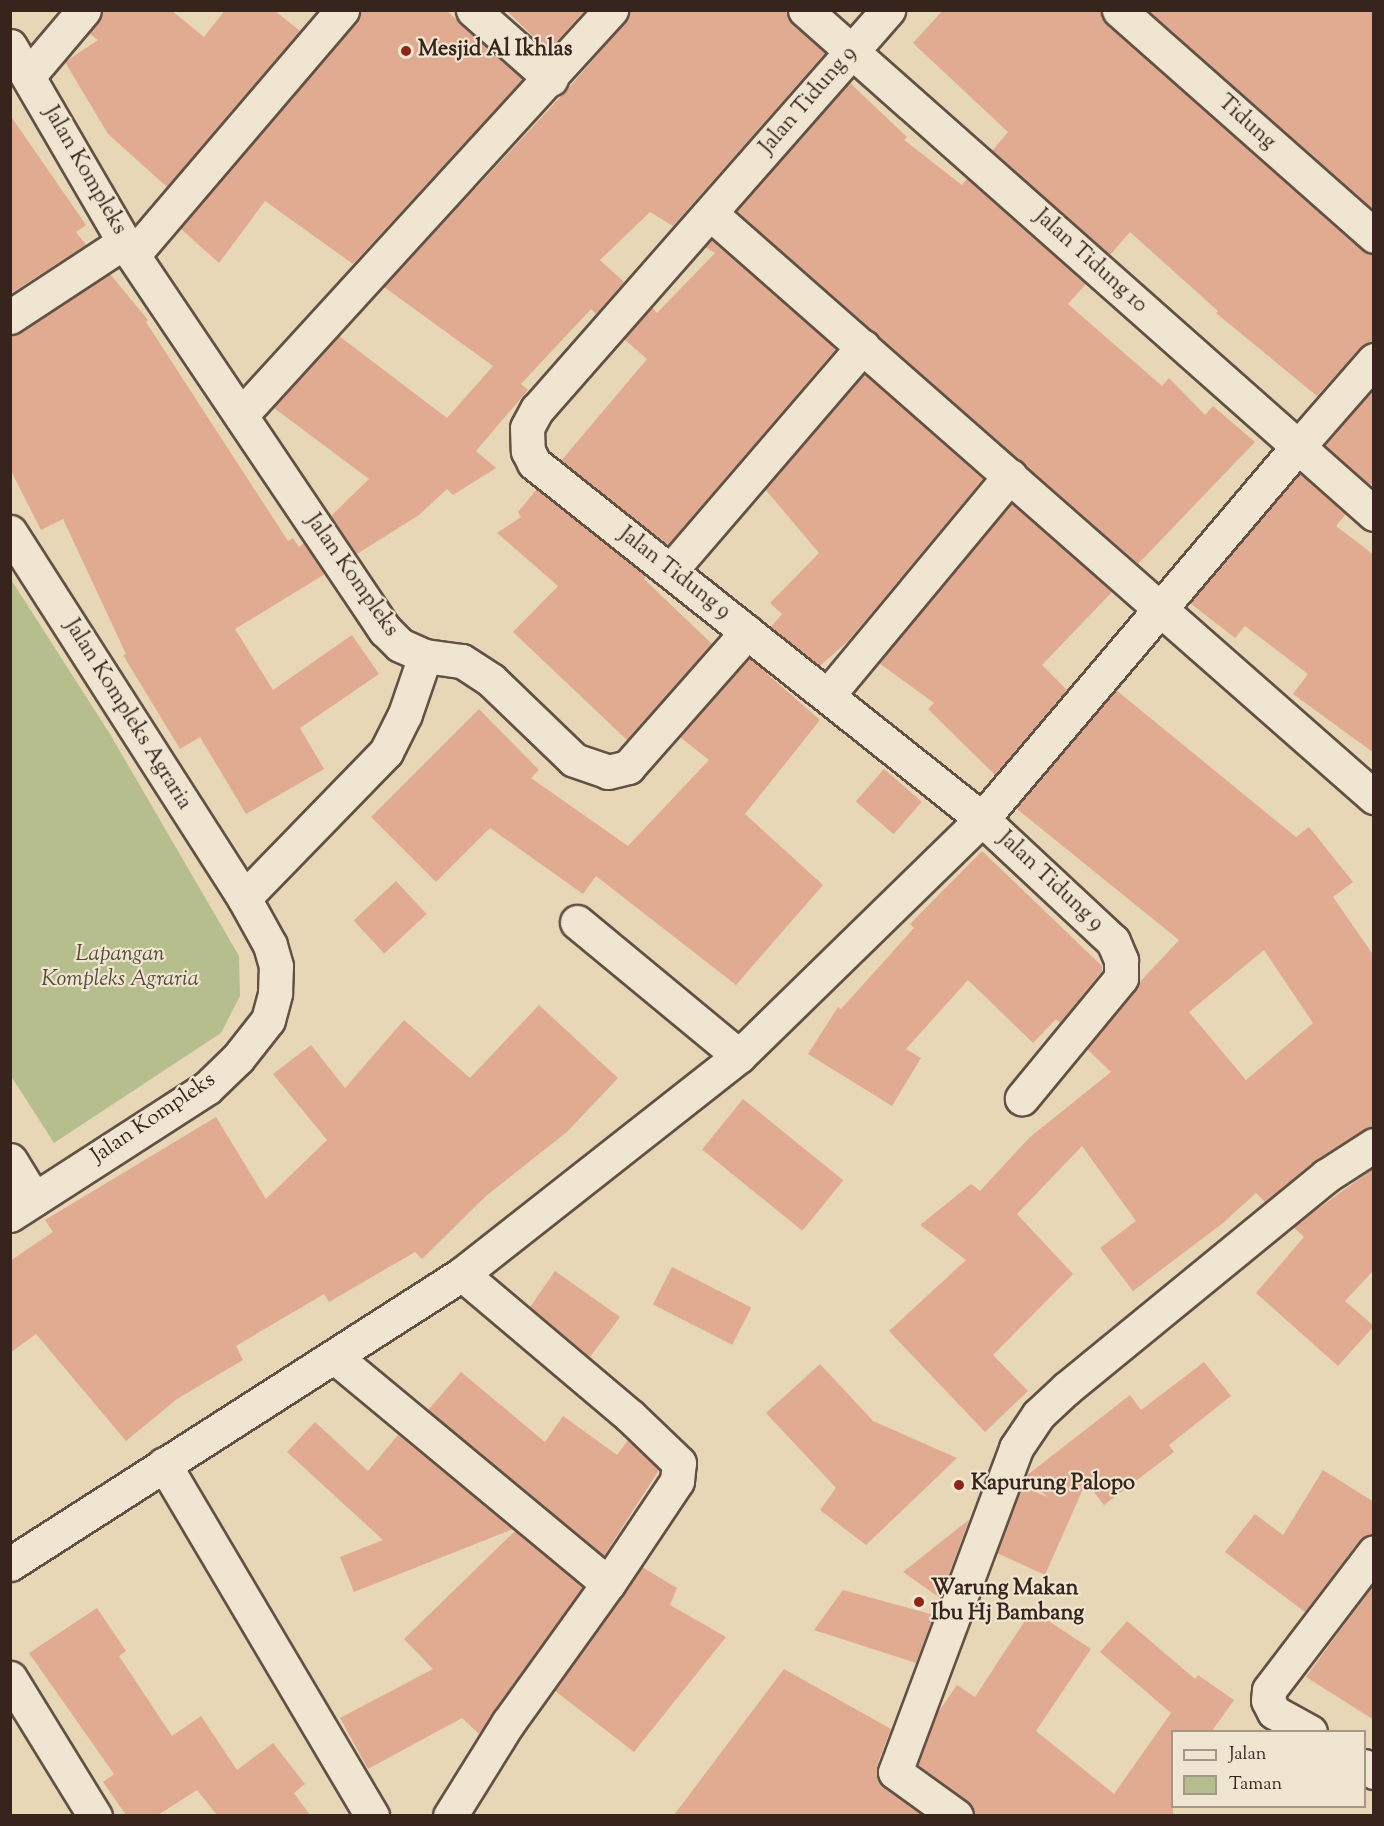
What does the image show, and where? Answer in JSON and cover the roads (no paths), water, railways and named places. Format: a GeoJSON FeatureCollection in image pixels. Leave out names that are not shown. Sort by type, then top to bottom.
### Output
{"type":"FeatureCollection","features":[{"type":"Feature","properties":{"kind":"street"},"geometry":{"type":"LineString","coordinates":[[29,75],[84,10]]}},
{"type":"Feature","properties":{"kind":"street"},"geometry":{"type":"LineString","coordinates":[[10,317],[129,248],[342,10]]}},
{"type":"Feature","properties":{"kind":"street"},"geometry":{"type":"LineString","coordinates":[[473,10],[551,78]]}},
{"type":"Feature","properties":{"kind":"street"},"geometry":{"type":"LineString","coordinates":[[241,415],[611,10]]}},
{"type":"Feature","properties":{"kind":"street","name":"Jalan Tidung 10"},"geometry":{"type":"LineString","coordinates":[[806,10],[1374,514]]}},
{"type":"Feature","properties":{"kind":"street","name":"Jalan Tidung 9"},"geometry":{"type":"LineString","coordinates":[[888,10],[711,214],[537,409],[527,428],[528,451],[534,463],[828,694],[982,819],[1113,941],[1121,960],[1121,978],[1111,993],[1022,1098]]}},
{"type":"Feature","properties":{"kind":"street","name":"Tidung"},"geometry":{"type":"LineString","coordinates":[[1119,10],[1374,236]]}},
{"type":"Feature","properties":{"kind":"street","name":"Jalan Kompleks"},"geometry":{"type":"LineString","coordinates":[[10,46],[129,248],[385,630],[400,645],[425,656]]}},
{"type":"Feature","properties":{"kind":"street"},"geometry":{"type":"LineString","coordinates":[[711,214],[1374,797]]}},
{"type":"Feature","properties":{"kind":"street"},"geometry":{"type":"LineString","coordinates":[[670,570],[863,347]]}},
{"type":"Feature","properties":{"kind":"street"},"geometry":{"type":"LineString","coordinates":[[10,1563],[462,1274],[739,1056],[982,819],[1374,360]]}},
{"type":"Feature","properties":{"kind":"street"},"geometry":{"type":"LineString","coordinates":[[828,694],[1010,476]]}},
{"type":"Feature","properties":{"kind":"street","name":"Jalan Kompleks Agraria"},"geometry":{"type":"LineString","coordinates":[[10,532],[244,898]]}},
{"type":"Feature","properties":{"kind":"street"},"geometry":{"type":"LineString","coordinates":[[244,898],[386,752],[405,714],[425,656],[451,657],[472,667],[491,680],[574,760],[608,772],[628,767],[747,632]]}},
{"type":"Feature","properties":{"kind":"street","name":"Jalan Kompleks"},"geometry":{"type":"LineString","coordinates":[[22,1207],[207,1088],[238,1058],[268,1020],[275,993],[276,966],[270,945],[244,898]]}},
{"type":"Feature","properties":{"kind":"street"},"geometry":{"type":"LineString","coordinates":[[577,922],[739,1056]]}},
{"type":"Feature","properties":{"kind":"street"},"geometry":{"type":"LineString","coordinates":[[956,1815],[895,1772],[1016,1448],[1038,1415],[1067,1388],[1326,1176],[1374,1145]]}},
{"type":"Feature","properties":{"kind":"street"},"geometry":{"type":"LineString","coordinates":[[10,1160],[22,1207]]}},
{"type":"Feature","properties":{"kind":"street"},"geometry":{"type":"LineString","coordinates":[[450,1815],[508,1723],[608,1584],[676,1481],[679,1463],[630,1416],[462,1274]]}},
{"type":"Feature","properties":{"kind":"street"},"geometry":{"type":"LineString","coordinates":[[335,1357],[608,1584]]}},
{"type":"Feature","properties":{"kind":"street"},"geometry":{"type":"LineString","coordinates":[[164,1464],[372,1815]]}},
{"type":"Feature","properties":{"kind":"street"},"geometry":{"type":"LineString","coordinates":[[1308,1730],[1274,1712],[1269,1690],[1374,1552]]}},
{"type":"Feature","properties":{"kind":"street"},"geometry":{"type":"LineString","coordinates":[[10,1678],[95,1815]]}},
{"type":"Feature","properties":{"kind":"place","name":"Mesjid Al Ikhlas"},"geometry":{"type":"Point","coordinates":[406,51]}},
{"type":"Feature","properties":{"kind":"place","name":"Kapurung Palopo"},"geometry":{"type":"Point","coordinates":[959,1485]}},
{"type":"Feature","properties":{"kind":"place","name":"Warung Makan Ibu Hj Bambang"},"geometry":{"type":"Point","coordinates":[919,1602]}},
{"type":"Feature","properties":{"kind":"park label","name":"Lapangan Kompleks Agraria"},"geometry":{"type":"Point","coordinates":[120,968]}}]}
